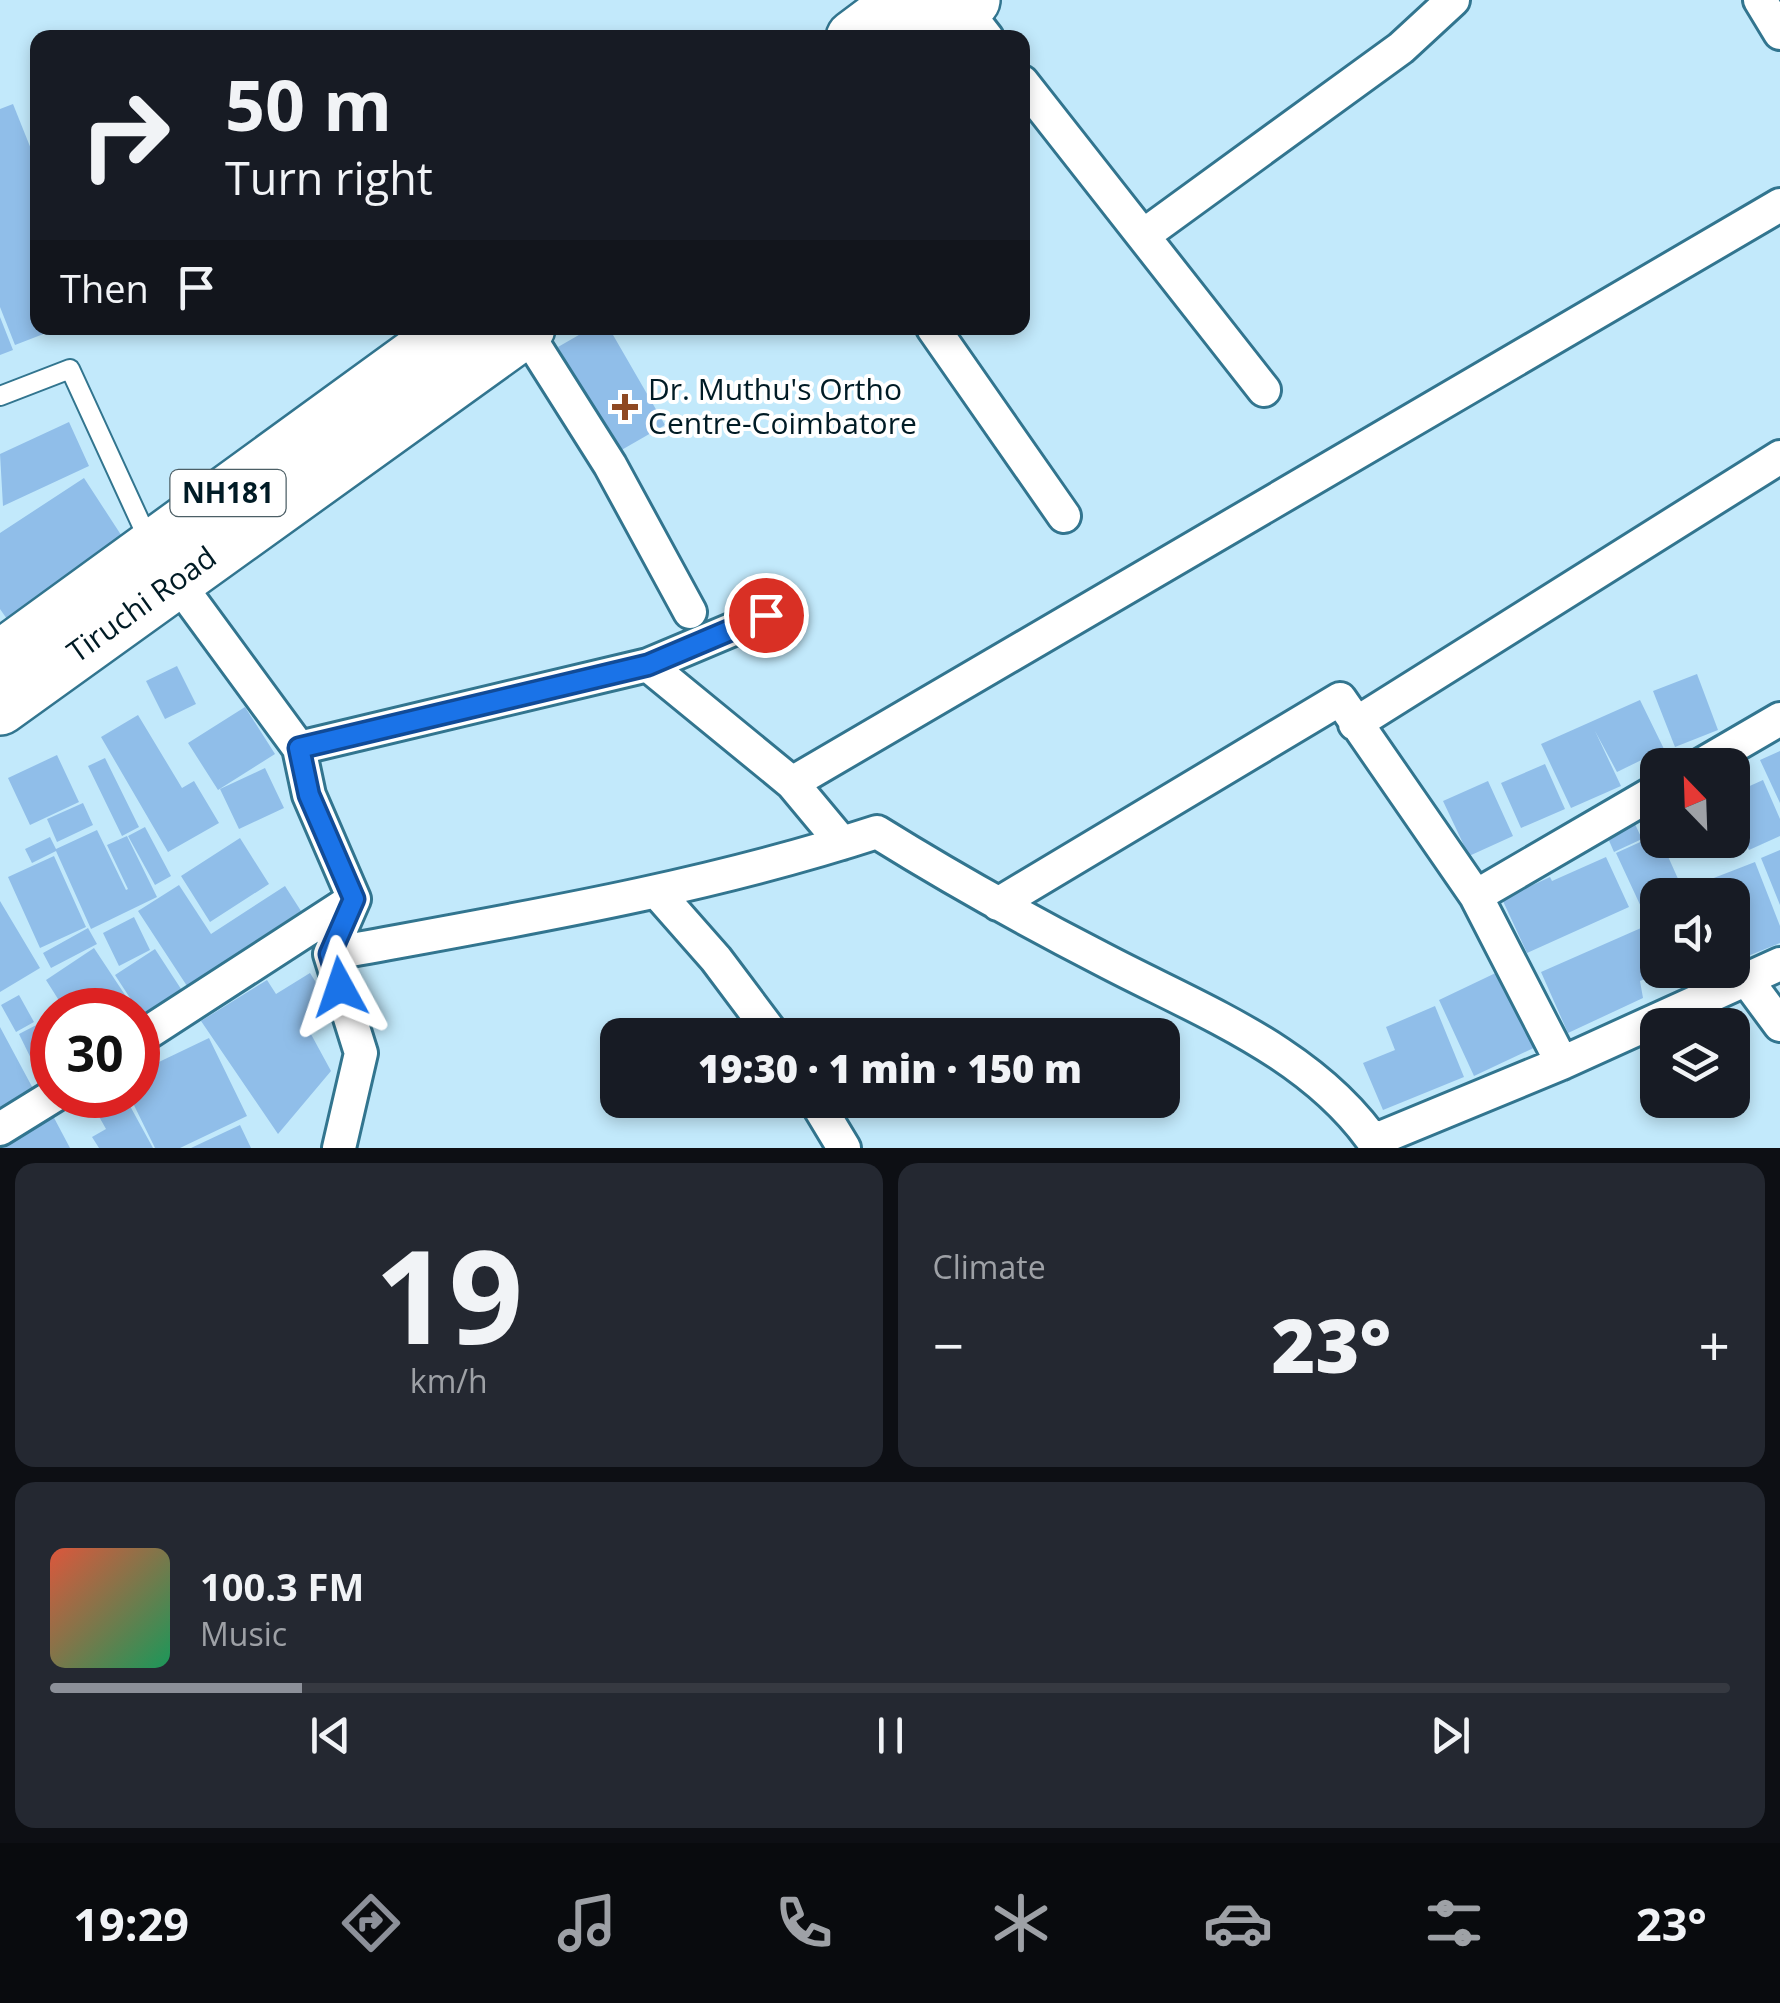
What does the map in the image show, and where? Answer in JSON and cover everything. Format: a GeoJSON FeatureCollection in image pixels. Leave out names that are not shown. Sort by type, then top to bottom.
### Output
{"type":"FeatureCollection","features":[{"type":"Feature","properties":{"kind":"highway"},"geometry":{"type":"LineString","coordinates":[[865,30],[905,0]]}},
{"type":"Feature","properties":{"kind":"highway","name":"Tiruchi Road"},"geometry":{"type":"LineString","coordinates":[[0,707],[165,565],[446,335]]}},
{"type":"Feature","properties":{"kind":"highway","name":"Tiruchi Road"},"geometry":{"type":"LineString","coordinates":[[0,659],[165,565],[514,335]]}},
{"type":"Feature","properties":{"kind":"street"},"geometry":{"type":"LineString","coordinates":[[1144,235],[1401,48],[1453,0]]}},
{"type":"Feature","properties":{"kind":"street"},"geometry":{"type":"LineString","coordinates":[[1760,0],[1780,32]]}},
{"type":"Feature","properties":{"kind":"street"},"geometry":{"type":"LineString","coordinates":[[1030,92],[1264,390]]}},
{"type":"Feature","properties":{"kind":"street"},"geometry":{"type":"LineString","coordinates":[[792,783],[1780,205]]}},
{"type":"Feature","properties":{"kind":"street"},"geometry":{"type":"LineString","coordinates":[[529,335],[610,464],[690,612]]}},
{"type":"Feature","properties":{"kind":"street"},"geometry":{"type":"LineString","coordinates":[[938,335],[1064,516]]}},
{"type":"Feature","properties":{"kind":"street"},"geometry":{"type":"LineString","coordinates":[[1354,724],[1780,457]]}},
{"type":"Feature","properties":{"kind":"street"},"geometry":{"type":"LineString","coordinates":[[165,565],[299,748],[309,795],[354,899],[330,954],[361,1053],[339,1148]]}},
{"type":"Feature","properties":{"kind":"street"},"geometry":{"type":"LineString","coordinates":[[299,748],[648,665],[766,615]]}},
{"type":"Feature","properties":{"kind":"street"},"geometry":{"type":"LineString","coordinates":[[648,665],[792,783],[842,843]]}},
{"type":"Feature","properties":{"kind":"street"},"geometry":{"type":"LineString","coordinates":[[998,904],[1340,699],[1476,896],[1562,1063]]}},
{"type":"Feature","properties":{"kind":"street"},"geometry":{"type":"LineString","coordinates":[[1730,748],[1780,719]]}},
{"type":"Feature","properties":{"kind":"street"},"geometry":{"type":"LineString","coordinates":[[1476,896],[1640,800]]}},
{"type":"Feature","properties":{"kind":"street"},"geometry":{"type":"LineString","coordinates":[[330,954],[657,892],[877,832],[998,904],[1291,1058],[1358,1118],[1376,1144],[1726,988]]}},
{"type":"Feature","properties":{"kind":"street"},"geometry":{"type":"LineString","coordinates":[[657,892],[716,959],[759,1018]]}},
{"type":"Feature","properties":{"kind":"street"},"geometry":{"type":"LineString","coordinates":[[160,1025],[354,899]]}},
{"type":"Feature","properties":{"kind":"street"},"geometry":{"type":"LineString","coordinates":[[1750,977],[1780,964]]}},
{"type":"Feature","properties":{"kind":"street"},"geometry":{"type":"LineString","coordinates":[[1750,984],[1780,1025]]}},
{"type":"Feature","properties":{"kind":"street"},"geometry":{"type":"LineString","coordinates":[[0,1129],[30,1110]]}},
{"type":"Feature","properties":{"kind":"street"},"geometry":{"type":"LineString","coordinates":[[826,1118],[844,1148]]}},
{"type":"Feature","properties":{"kind":"lane"},"geometry":{"type":"LineString","coordinates":[[0,396],[70,369],[165,565]]}},
{"type":"Feature","properties":{"kind":"building"},"geometry":{"type":"Polygon","coordinates":[[[13,104],[30,146],[30,335],[41,335],[15,345],[0,307],[0,109],[13,104]]]}},
{"type":"Feature","properties":{"kind":"building"},"geometry":{"type":"Polygon","coordinates":[[[0,317],[13,350],[0,355],[0,317]]]}},
{"type":"Feature","properties":{"kind":"building"},"geometry":{"type":"Polygon","coordinates":[[[579,335],[613,335],[665,425],[618,452],[558,347],[579,335]]]}},
{"type":"Feature","properties":{"kind":"building"},"geometry":{"type":"Polygon","coordinates":[[[69,422],[89,466],[3,506],[0,454],[69,422]]]}},
{"type":"Feature","properties":{"kind":"building"},"geometry":{"type":"Polygon","coordinates":[[[84,478],[125,541],[7,619],[0,609],[0,533],[84,478]]]}},
{"type":"Feature","properties":{"kind":"building"},"geometry":{"type":"Polygon","coordinates":[[[177,666],[196,704],[165,719],[146,681],[177,666]]]}},
{"type":"Feature","properties":{"kind":"building"},"geometry":{"type":"Polygon","coordinates":[[[1697,674],[1718,730],[1675,747],[1653,691],[1697,674]]]}},
{"type":"Feature","properties":{"kind":"building"},"geometry":{"type":"Polygon","coordinates":[[[1640,700],[1664,748],[1640,748],[1640,761],[1617,772],[1595,731],[1621,786],[1571,808],[1541,744],[1640,700]]]}},
{"type":"Feature","properties":{"kind":"building"},"geometry":{"type":"Polygon","coordinates":[[[245,707],[275,754],[218,790],[188,743],[245,707]]]}},
{"type":"Feature","properties":{"kind":"building"},"geometry":{"type":"Polygon","coordinates":[[[138,715],[182,788],[194,781],[219,823],[168,852],[101,737],[138,715]]]}},
{"type":"Feature","properties":{"kind":"building"},"geometry":{"type":"Polygon","coordinates":[[[1780,751],[1780,803],[1760,760],[1780,751]]]}},
{"type":"Feature","properties":{"kind":"building"},"geometry":{"type":"Polygon","coordinates":[[[57,755],[79,802],[30,825],[8,778],[57,755]]]}},
{"type":"Feature","properties":{"kind":"building"},"geometry":{"type":"Polygon","coordinates":[[[105,758],[139,827],[122,836],[88,766],[105,758]]]}},
{"type":"Feature","properties":{"kind":"building"},"geometry":{"type":"Polygon","coordinates":[[[1545,764],[1565,809],[1521,828],[1501,783],[1545,764]]]}},
{"type":"Feature","properties":{"kind":"building"},"geometry":{"type":"Polygon","coordinates":[[[265,768],[284,808],[239,829],[220,789],[265,768]]]}},
{"type":"Feature","properties":{"kind":"building"},"geometry":{"type":"Polygon","coordinates":[[[1763,780],[1780,819],[1780,836],[1750,850],[1750,786],[1763,780]]]}},
{"type":"Feature","properties":{"kind":"building"},"geometry":{"type":"Polygon","coordinates":[[[1488,781],[1513,836],[1469,856],[1443,801],[1488,781]]]}},
{"type":"Feature","properties":{"kind":"building"},"geometry":{"type":"Polygon","coordinates":[[[83,803],[93,825],[57,842],[47,819],[83,803]]]}},
{"type":"Feature","properties":{"kind":"building"},"geometry":{"type":"Polygon","coordinates":[[[1635,824],[1640,840],[1614,852],[1607,836],[1635,824]]]}},
{"type":"Feature","properties":{"kind":"building"},"geometry":{"type":"Polygon","coordinates":[[[145,827],[171,876],[155,885],[128,836],[145,827]]]}},
{"type":"Feature","properties":{"kind":"building"},"geometry":{"type":"Polygon","coordinates":[[[97,830],[126,890],[107,845],[127,836],[157,897],[91,929],[56,851],[32,863],[25,849],[50,837],[56,849],[97,830]]]}},
{"type":"Feature","properties":{"kind":"building"},"geometry":{"type":"Polygon","coordinates":[[[240,838],[269,884],[210,922],[181,876],[240,838]]]}},
{"type":"Feature","properties":{"kind":"building"},"geometry":{"type":"Polygon","coordinates":[[[1640,842],[1640,858],[1669,858],[1678,878],[1640,878],[1640,905],[1616,853],[1640,842]]]}},
{"type":"Feature","properties":{"kind":"building"},"geometry":{"type":"Polygon","coordinates":[[[1780,850],[1780,905],[1761,858],[1780,850]]]}},
{"type":"Feature","properties":{"kind":"building"},"geometry":{"type":"Polygon","coordinates":[[[54,856],[86,927],[40,948],[8,877],[54,856]]]}},
{"type":"Feature","properties":{"kind":"building"},"geometry":{"type":"Polygon","coordinates":[[[1606,857],[1629,907],[1527,953],[1502,899],[1606,857]]]}},
{"type":"Feature","properties":{"kind":"building"},"geometry":{"type":"Polygon","coordinates":[[[1755,862],[1780,926],[1780,943],[1750,955],[1750,878],[1714,878],[1755,862]]]}},
{"type":"Feature","properties":{"kind":"building"},"geometry":{"type":"Polygon","coordinates":[[[179,885],[211,934],[285,886],[301,911],[187,986],[138,911],[179,885]]]}},
{"type":"Feature","properties":{"kind":"building"},"geometry":{"type":"Polygon","coordinates":[[[0,901],[40,968],[0,992],[0,901]]]}},
{"type":"Feature","properties":{"kind":"building"},"geometry":{"type":"Polygon","coordinates":[[[134,917],[150,950],[119,966],[103,933],[134,917]]]}},
{"type":"Feature","properties":{"kind":"building"},"geometry":{"type":"Polygon","coordinates":[[[88,928],[97,944],[51,968],[43,953],[88,928]]]}},
{"type":"Feature","properties":{"kind":"building"},"geometry":{"type":"Polygon","coordinates":[[[1640,928],[1643,998],[1568,1033],[1541,972],[1640,928]]]}},
{"type":"Feature","properties":{"kind":"building"},"geometry":{"type":"Polygon","coordinates":[[[94,948],[120,988],[51,988],[46,980],[94,948]]]}},
{"type":"Feature","properties":{"kind":"building"},"geometry":{"type":"Polygon","coordinates":[[[155,949],[183,992],[160,1007],[160,988],[123,988],[115,975],[155,949]]]}},
{"type":"Feature","properties":{"kind":"building"},"geometry":{"type":"Polygon","coordinates":[[[1504,969],[1540,1045],[1474,1076],[1439,1000],[1504,969]]]}},
{"type":"Feature","properties":{"kind":"building"},"geometry":{"type":"Polygon","coordinates":[[[310,973],[332,1008],[306,1025],[331,1071],[278,1134],[201,1021],[267,980],[276,994],[310,973]]]}},
{"type":"Feature","properties":{"kind":"building"},"geometry":{"type":"Polygon","coordinates":[[[19,995],[30,1015],[30,1024],[16,1032],[1,1005],[19,995]]]}},
{"type":"Feature","properties":{"kind":"building"},"geometry":{"type":"Polygon","coordinates":[[[1435,1006],[1464,1077],[1383,1110],[1363,1063],[1395,1050],[1386,1027],[1435,1006]]]}},
{"type":"Feature","properties":{"kind":"building"},"geometry":{"type":"Polygon","coordinates":[[[0,1027],[30,1083],[30,1100],[0,1116],[0,1027]]]}},
{"type":"Feature","properties":{"kind":"building"},"geometry":{"type":"Polygon","coordinates":[[[30,1028],[30,1056],[19,1034],[30,1028]]]}},
{"type":"Feature","properties":{"kind":"building"},"geometry":{"type":"Polygon","coordinates":[[[209,1038],[247,1116],[180,1148],[155,1148],[140,1118],[160,1118],[160,1061],[209,1038]]]}},
{"type":"Feature","properties":{"kind":"building"},"geometry":{"type":"Polygon","coordinates":[[[44,1118],[54,1118],[70,1148],[0,1148],[0,1141],[44,1118]]]}},
{"type":"Feature","properties":{"kind":"building"},"geometry":{"type":"Polygon","coordinates":[[[100,1118],[137,1118],[153,1148],[99,1148],[92,1137],[106,1129],[100,1118]]]}},
{"type":"Feature","properties":{"kind":"building"},"geometry":{"type":"Polygon","coordinates":[[[240,1125],[251,1148],[191,1148],[240,1125]]]}},
{"type":"Feature","properties":{"kind":"place","name":"Dr. Muthu's Ortho Centre-Coimbatore"},"geometry":{"type":"Point","coordinates":[625,407]}},
{"type":"Feature","properties":{"kind":"route"},"geometry":{"type":"LineString","coordinates":[[340,987],[330,954],[354,899],[309,795],[299,748],[648,665],[766,615]]}}]}
